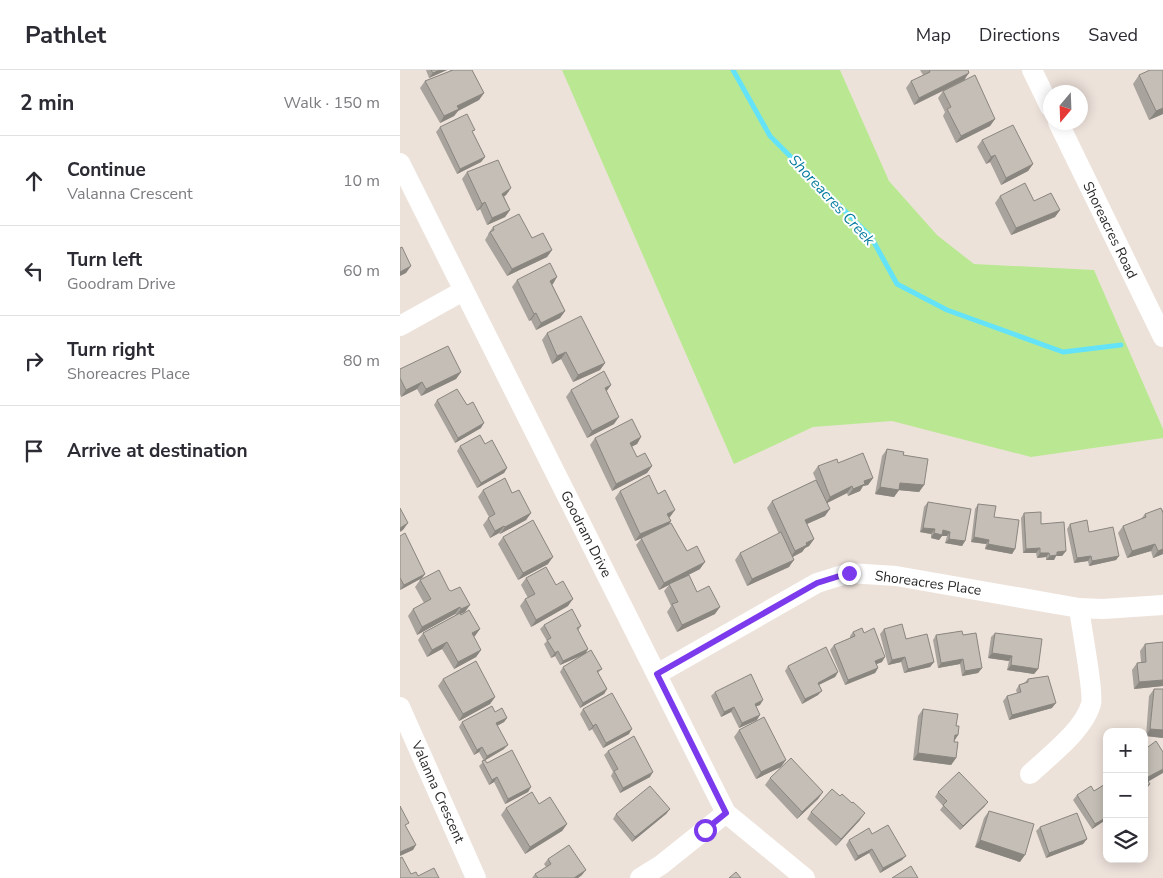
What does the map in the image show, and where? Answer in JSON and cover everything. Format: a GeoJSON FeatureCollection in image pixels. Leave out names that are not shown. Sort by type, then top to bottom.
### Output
{"type":"FeatureCollection","features":[{"type":"Feature","properties":{"kind":"street"},"geometry":{"type":"LineString","coordinates":[[1032,70],[1043,93]]}},
{"type":"Feature","properties":{"kind":"street","name":"Shoreacres Road"},"geometry":{"type":"LineString","coordinates":[[1062,130],[1163,337]]}},
{"type":"Feature","properties":{"kind":"street","name":"Goodram Drive"},"geometry":{"type":"LineString","coordinates":[[400,163],[726,813],[805,878]]}},
{"type":"Feature","properties":{"kind":"street"},"geometry":{"type":"LineString","coordinates":[[400,326],[464,290]]}},
{"type":"Feature","properties":{"kind":"street","name":"Shoreacres Place"},"geometry":{"type":"LineString","coordinates":[[657,674],[817,583],[849,573],[896,576],[1079,608],[1103,609],[1163,605]]}},
{"type":"Feature","properties":{"kind":"street"},"geometry":{"type":"LineString","coordinates":[[1030,774],[1068,739],[1085,718],[1092,703],[1079,608]]}},
{"type":"Feature","properties":{"kind":"street","name":"Valanna Crescent"},"geometry":{"type":"LineString","coordinates":[[400,707],[476,878]]}},
{"type":"Feature","properties":{"kind":"street"},"geometry":{"type":"LineString","coordinates":[[640,878],[726,813]]}},
{"type":"Feature","properties":{"kind":"green space"},"geometry":{"type":"Polygon","coordinates":[[[562,70],[840,70],[889,181],[937,235],[974,264],[1094,270],[1163,429],[1163,438],[1031,457],[892,421],[813,427],[734,464],[562,70]]]}},
{"type":"Feature","properties":{"kind":"building"},"geometry":{"type":"Polygon","coordinates":[[[453,70],[472,70],[484,93],[457,106],[459,109],[444,116],[425,81],[453,70]]]}},
{"type":"Feature","properties":{"kind":"building"},"geometry":{"type":"Polygon","coordinates":[[[929,70],[968,70],[969,73],[919,98],[911,81],[930,72],[929,70]]]}},
{"type":"Feature","properties":{"kind":"building"},"geometry":{"type":"Polygon","coordinates":[[[1150,70],[1163,70],[1163,108],[1156,111],[1139,75],[1150,70]]]}},
{"type":"Feature","properties":{"kind":"building"},"geometry":{"type":"Polygon","coordinates":[[[975,75],[995,119],[961,136],[947,109],[951,107],[943,91],[975,75]]]}},
{"type":"Feature","properties":{"kind":"building"},"geometry":{"type":"Polygon","coordinates":[[[467,114],[475,130],[472,131],[485,157],[460,169],[440,127],[467,114]]]}},
{"type":"Feature","properties":{"kind":"building"},"geometry":{"type":"Polygon","coordinates":[[[1013,125],[1033,164],[1006,178],[995,155],[991,157],[982,140],[1013,125]]]}},
{"type":"Feature","properties":{"kind":"building"},"geometry":{"type":"Polygon","coordinates":[[[498,160],[511,188],[502,194],[510,210],[492,218],[485,202],[482,204],[467,172],[498,160]]]}},
{"type":"Feature","properties":{"kind":"building"},"geometry":{"type":"Polygon","coordinates":[[[1025,183],[1034,201],[1051,193],[1060,210],[1016,228],[1000,196],[1025,183]]]}},
{"type":"Feature","properties":{"kind":"building"},"geometry":{"type":"Polygon","coordinates":[[[519,214],[532,238],[543,233],[552,250],[512,269],[490,232],[494,230],[493,227],[519,214]]]}},
{"type":"Feature","properties":{"kind":"building"},"geometry":{"type":"Polygon","coordinates":[[[402,247],[411,266],[400,272],[400,248],[402,247]]]}},
{"type":"Feature","properties":{"kind":"building"},"geometry":{"type":"Polygon","coordinates":[[[550,263],[557,277],[550,281],[565,311],[541,323],[536,313],[534,314],[517,280],[550,263]]]}},
{"type":"Feature","properties":{"kind":"building"},"geometry":{"type":"Polygon","coordinates":[[[581,316],[605,363],[578,375],[566,352],[557,356],[547,333],[581,316]]]}},
{"type":"Feature","properties":{"kind":"building"},"geometry":{"type":"Polygon","coordinates":[[[448,346],[461,372],[426,389],[422,382],[406,390],[400,378],[400,369],[448,346]]]}},
{"type":"Feature","properties":{"kind":"building"},"geometry":{"type":"Polygon","coordinates":[[[604,371],[611,385],[605,388],[619,417],[592,431],[571,390],[604,371]]]}},
{"type":"Feature","properties":{"kind":"building"},"geometry":{"type":"Polygon","coordinates":[[[457,389],[467,405],[473,402],[484,423],[458,438],[437,400],[457,389]]]}},
{"type":"Feature","properties":{"kind":"building"},"geometry":{"type":"Polygon","coordinates":[[[632,419],[641,437],[630,443],[637,457],[645,453],[652,466],[616,484],[595,438],[632,419]]]}},
{"type":"Feature","properties":{"kind":"building"},"geometry":{"type":"Polygon","coordinates":[[[480,435],[485,444],[492,440],[507,468],[481,483],[460,446],[480,435]]]}},
{"type":"Feature","properties":{"kind":"building"},"geometry":{"type":"Polygon","coordinates":[[[887,449],[904,452],[903,455],[928,459],[924,485],[900,483],[899,490],[880,487],[887,449]]]}},
{"type":"Feature","properties":{"kind":"building"},"geometry":{"type":"Polygon","coordinates":[[[863,453],[873,478],[864,481],[865,484],[853,489],[852,486],[830,497],[818,466],[837,459],[838,463],[863,453]]]}},
{"type":"Feature","properties":{"kind":"building"},"geometry":{"type":"Polygon","coordinates":[[[649,475],[658,494],[665,490],[675,510],[667,514],[671,521],[640,534],[620,491],[649,475]]]}},
{"type":"Feature","properties":{"kind":"building"},"geometry":{"type":"Polygon","coordinates":[[[505,478],[512,493],[519,490],[531,513],[495,531],[488,518],[495,514],[483,490],[505,478]]]}},
{"type":"Feature","properties":{"kind":"building"},"geometry":{"type":"Polygon","coordinates":[[[816,480],[830,509],[805,520],[814,539],[795,551],[772,501],[816,480]]]}},
{"type":"Feature","properties":{"kind":"building"},"geometry":{"type":"Polygon","coordinates":[[[928,502],[971,509],[965,541],[949,539],[950,532],[943,530],[942,535],[934,533],[935,529],[923,528],[928,502]]]}},
{"type":"Feature","properties":{"kind":"building"},"geometry":{"type":"Polygon","coordinates":[[[978,504],[996,506],[994,517],[1019,520],[1015,549],[988,544],[989,540],[974,537],[978,504]]]}},
{"type":"Feature","properties":{"kind":"building"},"geometry":{"type":"Polygon","coordinates":[[[400,508],[408,523],[400,528],[400,508]]]}},
{"type":"Feature","properties":{"kind":"building"},"geometry":{"type":"Polygon","coordinates":[[[1161,508],[1163,513],[1163,549],[1158,551],[1155,544],[1132,551],[1123,526],[1146,517],[1145,514],[1161,508]]]}},
{"type":"Feature","properties":{"kind":"building"},"geometry":{"type":"Polygon","coordinates":[[[1041,512],[1041,524],[1064,522],[1066,551],[1057,552],[1057,555],[1050,556],[1049,553],[1040,553],[1040,548],[1026,549],[1024,513],[1041,512]]]}},
{"type":"Feature","properties":{"kind":"building"},"geometry":{"type":"Polygon","coordinates":[[[533,520],[553,557],[523,573],[503,537],[533,520]]]}},
{"type":"Feature","properties":{"kind":"building"},"geometry":{"type":"Polygon","coordinates":[[[1087,520],[1089,532],[1113,527],[1119,556],[1092,561],[1091,556],[1077,558],[1070,524],[1087,520]]]}},
{"type":"Feature","properties":{"kind":"building"},"geometry":{"type":"Polygon","coordinates":[[[671,523],[687,551],[697,546],[705,562],[664,583],[641,538],[671,523]]]}},
{"type":"Feature","properties":{"kind":"building"},"geometry":{"type":"Polygon","coordinates":[[[781,532],[794,560],[752,579],[740,553],[781,532]]]}},
{"type":"Feature","properties":{"kind":"building"},"geometry":{"type":"Polygon","coordinates":[[[405,533],[425,574],[404,585],[400,578],[400,536],[405,533]]]}},
{"type":"Feature","properties":{"kind":"building"},"geometry":{"type":"Polygon","coordinates":[[[546,567],[556,585],[563,581],[573,599],[536,620],[525,599],[535,594],[526,578],[546,567]]]}},
{"type":"Feature","properties":{"kind":"building"},"geometry":{"type":"Polygon","coordinates":[[[439,570],[449,590],[460,587],[470,605],[461,609],[460,607],[422,627],[413,609],[431,599],[420,580],[439,570]]]}},
{"type":"Feature","properties":{"kind":"building"},"geometry":{"type":"Polygon","coordinates":[[[689,575],[697,592],[709,586],[720,607],[682,625],[672,604],[678,602],[669,584],[689,575]]]}},
{"type":"Feature","properties":{"kind":"building"},"geometry":{"type":"Polygon","coordinates":[[[572,609],[581,626],[577,628],[588,649],[563,661],[558,651],[555,653],[547,640],[551,638],[544,625],[572,609]]]}},
{"type":"Feature","properties":{"kind":"building"},"geometry":{"type":"Polygon","coordinates":[[[469,610],[480,629],[472,633],[481,650],[458,662],[447,642],[432,650],[423,633],[469,610]]]}},
{"type":"Feature","properties":{"kind":"building"},"geometry":{"type":"Polygon","coordinates":[[[902,624],[906,639],[927,634],[934,662],[908,669],[905,657],[892,660],[884,629],[902,624]]]}},
{"type":"Feature","properties":{"kind":"building"},"geometry":{"type":"Polygon","coordinates":[[[862,628],[864,633],[874,628],[885,657],[875,661],[878,668],[848,680],[834,645],[855,636],[853,632],[862,628]]]}},
{"type":"Feature","properties":{"kind":"building"},"geometry":{"type":"Polygon","coordinates":[[[962,631],[963,635],[976,633],[982,668],[965,671],[963,659],[941,663],[936,635],[962,631]]]}},
{"type":"Feature","properties":{"kind":"building"},"geometry":{"type":"Polygon","coordinates":[[[995,633],[1042,639],[1038,669],[1011,665],[1012,656],[992,653],[995,633]]]}},
{"type":"Feature","properties":{"kind":"building"},"geometry":{"type":"Polygon","coordinates":[[[1163,642],[1163,680],[1139,682],[1137,663],[1146,662],[1145,644],[1163,642]]]}},
{"type":"Feature","properties":{"kind":"building"},"geometry":{"type":"Polygon","coordinates":[[[826,647],[838,672],[818,683],[822,691],[805,699],[788,666],[826,647]]]}},
{"type":"Feature","properties":{"kind":"building"},"geometry":{"type":"Polygon","coordinates":[[[591,650],[602,669],[597,671],[607,689],[583,703],[563,667],[591,650]]]}},
{"type":"Feature","properties":{"kind":"building"},"geometry":{"type":"Polygon","coordinates":[[[476,661],[495,697],[463,714],[443,679],[476,661]]]}},
{"type":"Feature","properties":{"kind":"building"},"geometry":{"type":"Polygon","coordinates":[[[751,674],[763,700],[755,704],[760,715],[742,723],[734,707],[724,712],[715,692],[751,674]]]}},
{"type":"Feature","properties":{"kind":"building"},"geometry":{"type":"Polygon","coordinates":[[[1048,676],[1056,703],[1012,715],[1007,696],[1021,692],[1019,685],[1028,682],[1028,679],[1048,676]]]}},
{"type":"Feature","properties":{"kind":"building"},"geometry":{"type":"Polygon","coordinates":[[[1154,689],[1163,689],[1163,730],[1150,729],[1154,689]]]}},
{"type":"Feature","properties":{"kind":"building"},"geometry":{"type":"Polygon","coordinates":[[[612,693],[632,729],[606,743],[596,724],[593,726],[583,709],[612,693]]]}},
{"type":"Feature","properties":{"kind":"building"},"geometry":{"type":"Polygon","coordinates":[[[492,706],[495,712],[502,708],[507,718],[496,723],[508,745],[487,756],[482,747],[477,750],[462,722],[492,706]]]}},
{"type":"Feature","properties":{"kind":"building"},"geometry":{"type":"Polygon","coordinates":[[[923,709],[958,714],[956,726],[959,726],[958,735],[955,735],[954,742],[958,742],[956,758],[918,753],[923,709]]]}},
{"type":"Feature","properties":{"kind":"building"},"geometry":{"type":"Polygon","coordinates":[[[764,717],[786,760],[761,772],[739,730],[764,717]]]}},
{"type":"Feature","properties":{"kind":"building"},"geometry":{"type":"Polygon","coordinates":[[[634,736],[653,772],[623,788],[614,771],[618,769],[608,751],[634,736]]]}},
{"type":"Feature","properties":{"kind":"building"},"geometry":{"type":"Polygon","coordinates":[[[1156,741],[1163,752],[1163,769],[1148,777],[1148,773],[1148,747],[1156,741]]]}},
{"type":"Feature","properties":{"kind":"building"},"geometry":{"type":"Polygon","coordinates":[[[512,750],[531,787],[508,799],[497,777],[492,780],[482,761],[485,760],[487,763],[512,750]]]}},
{"type":"Feature","properties":{"kind":"building"},"geometry":{"type":"Polygon","coordinates":[[[791,758],[823,792],[802,812],[770,778],[791,758]]]}},
{"type":"Feature","properties":{"kind":"building"},"geometry":{"type":"Polygon","coordinates":[[[959,772],[988,802],[963,826],[943,805],[947,801],[938,792],[959,772]]]}},
{"type":"Feature","properties":{"kind":"building"},"geometry":{"type":"Polygon","coordinates":[[[1103,785],[1103,819],[1095,824],[1077,795],[1091,786],[1094,791],[1103,785]]]}},
{"type":"Feature","properties":{"kind":"building"},"geometry":{"type":"Polygon","coordinates":[[[650,786],[670,809],[635,837],[616,814],[650,786]]]}},
{"type":"Feature","properties":{"kind":"building"},"geometry":{"type":"Polygon","coordinates":[[[832,789],[840,796],[842,794],[853,802],[865,813],[841,839],[811,812],[832,789]]]}},
{"type":"Feature","properties":{"kind":"building"},"geometry":{"type":"Polygon","coordinates":[[[532,792],[539,804],[550,797],[567,824],[530,847],[506,808],[532,792]]]}},
{"type":"Feature","properties":{"kind":"building"},"geometry":{"type":"Polygon","coordinates":[[[400,806],[409,823],[405,825],[416,845],[400,852],[400,806]]]}},
{"type":"Feature","properties":{"kind":"building"},"geometry":{"type":"Polygon","coordinates":[[[989,811],[1034,824],[1025,855],[980,840],[989,811]]]}},
{"type":"Feature","properties":{"kind":"building"},"geometry":{"type":"Polygon","coordinates":[[[1077,813],[1087,839],[1049,853],[1040,827],[1077,813]]]}},
{"type":"Feature","properties":{"kind":"building"},"geometry":{"type":"Polygon","coordinates":[[[888,825],[906,856],[883,868],[872,849],[858,856],[849,840],[869,828],[872,834],[888,825]]]}},
{"type":"Feature","properties":{"kind":"building"},"geometry":{"type":"Polygon","coordinates":[[[569,845],[586,870],[574,878],[538,878],[535,874],[551,864],[548,859],[569,845]]]}},
{"type":"Feature","properties":{"kind":"building"},"geometry":{"type":"Polygon","coordinates":[[[402,857],[411,874],[416,872],[418,876],[434,868],[439,878],[400,878],[400,858],[402,857]]]}},
{"type":"Feature","properties":{"kind":"building"},"geometry":{"type":"Polygon","coordinates":[[[911,866],[918,878],[892,878],[911,866]]]}},
{"type":"Feature","properties":{"kind":"building"},"geometry":{"type":"Polygon","coordinates":[[[736,872],[741,878],[729,878],[736,872]]]}},
{"type":"Feature","properties":{"kind":"waterway","name":"Shoreacres Creek"},"geometry":{"type":"LineString","coordinates":[[733,70],[770,136],[871,237],[897,284],[947,310],[1063,352],[1121,345]]}},
{"type":"Feature","properties":{"kind":"route"},"geometry":{"type":"LineString","coordinates":[[705,830],[726,813],[657,674],[817,583],[849,573]]}}]}
